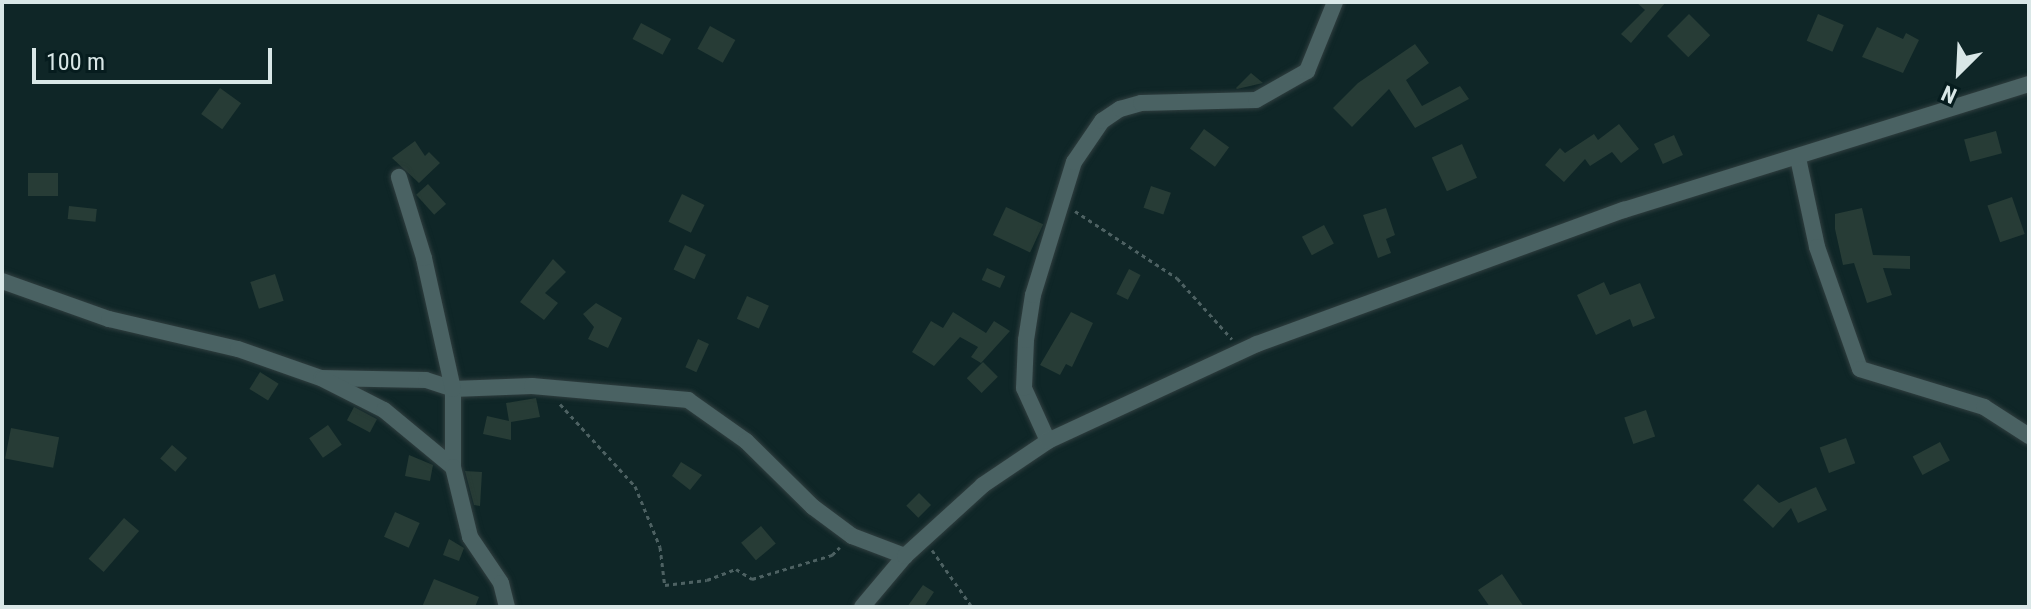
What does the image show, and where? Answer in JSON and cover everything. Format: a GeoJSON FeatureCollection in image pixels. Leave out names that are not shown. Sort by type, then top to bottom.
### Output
{"type":"FeatureCollection","features":[{"type":"Feature","properties":{"kind":"street"},"geometry":{"type":"LineString","coordinates":[[1048,441],[1024,388],[1026,340],[1060,202],[1074,162],[1102,121],[1141,103],[1256,100],[1307,71],[1335,2]]}},
{"type":"Feature","properties":{"kind":"street"},"geometry":{"type":"LineString","coordinates":[[862,607],[905,556],[983,485],[1048,441],[1241,352],[1624,210],[2029,84]]}},
{"type":"Feature","properties":{"kind":"street"},"geometry":{"type":"LineString","coordinates":[[1798,158],[1817,247],[1860,369],[1984,407],[2029,436]]}},
{"type":"Feature","properties":{"kind":"street"},"geometry":{"type":"LineString","coordinates":[[399,177],[424,258],[453,389],[453,467],[470,537],[501,583],[507,607]]}},
{"type":"Feature","properties":{"kind":"street"},"geometry":{"type":"LineString","coordinates":[[2,281],[109,319],[238,349],[321,378],[384,410],[453,467]]}},
{"type":"Feature","properties":{"kind":"street"},"geometry":{"type":"LineString","coordinates":[[321,378],[426,380],[453,389],[552,388],[696,403],[852,536],[905,556]]}},
{"type":"Feature","properties":{"kind":"path"},"geometry":{"type":"LineString","coordinates":[[1060,202],[1177,278],[1214,314],[1241,352]]}},
{"type":"Feature","properties":{"kind":"path"},"geometry":{"type":"LineString","coordinates":[[552,388],[566,413],[635,486],[660,547],[665,585],[707,580],[736,569],[752,579],[832,555],[852,536]]}},
{"type":"Feature","properties":{"kind":"path"},"geometry":{"type":"LineString","coordinates":[[925,540],[972,607]]}},
{"type":"Feature","properties":{"kind":"building"},"geometry":{"type":"Polygon","coordinates":[[[1636,2],[1666,2],[1631,43],[1621,34],[1645,10],[1636,2]]]}},
{"type":"Feature","properties":{"kind":"building"},"geometry":{"type":"Polygon","coordinates":[[[1689,14],[1710,35],[1688,57],[1667,36],[1689,14]]]}},
{"type":"Feature","properties":{"kind":"building"},"geometry":{"type":"Polygon","coordinates":[[[1818,14],[1844,25],[1832,52],[1807,41],[1818,14]]]}},
{"type":"Feature","properties":{"kind":"building"},"geometry":{"type":"Polygon","coordinates":[[[641,23],[671,39],[663,55],[633,39],[641,23]]]}},
{"type":"Feature","properties":{"kind":"building"},"geometry":{"type":"Polygon","coordinates":[[[710,26],[735,40],[723,63],[697,49],[710,26]]]}},
{"type":"Feature","properties":{"kind":"building"},"geometry":{"type":"Polygon","coordinates":[[[1877,27],[1903,39],[1906,33],[1919,40],[1903,73],[1862,57],[1877,27]]]}},
{"type":"Feature","properties":{"kind":"building"},"geometry":{"type":"Polygon","coordinates":[[[1415,44],[1429,63],[1406,80],[1422,106],[1460,86],[1469,99],[1415,128],[1389,89],[1352,127],[1333,108],[1358,83],[1415,44]]]}},
{"type":"Feature","properties":{"kind":"building"},"geometry":{"type":"Polygon","coordinates":[[[1251,73],[1263,83],[1237,89],[1236,88],[1251,73]]]}},
{"type":"Feature","properties":{"kind":"building"},"geometry":{"type":"Polygon","coordinates":[[[220,88],[241,103],[222,129],[201,114],[220,88]]]}},
{"type":"Feature","properties":{"kind":"building"},"geometry":{"type":"Polygon","coordinates":[[[1619,124],[1639,149],[1621,163],[1612,152],[1590,166],[1585,159],[1564,182],[1545,165],[1560,148],[1565,153],[1594,134],[1598,140],[1619,124]]]}},
{"type":"Feature","properties":{"kind":"building"},"geometry":{"type":"Polygon","coordinates":[[[1204,129],[1229,147],[1215,167],[1190,148],[1204,129]]]}},
{"type":"Feature","properties":{"kind":"building"},"geometry":{"type":"Polygon","coordinates":[[[1996,131],[2002,153],[1970,162],[1964,140],[1996,131]]]}},
{"type":"Feature","properties":{"kind":"building"},"geometry":{"type":"Polygon","coordinates":[[[1674,135],[1683,155],[1663,164],[1654,144],[1674,135]]]}},
{"type":"Feature","properties":{"kind":"building"},"geometry":{"type":"Polygon","coordinates":[[[415,141],[425,156],[429,152],[440,163],[419,183],[392,158],[415,141]]]}},
{"type":"Feature","properties":{"kind":"building"},"geometry":{"type":"Polygon","coordinates":[[[1462,144],[1477,178],[1447,191],[1432,157],[1462,144]]]}},
{"type":"Feature","properties":{"kind":"building"},"geometry":{"type":"Polygon","coordinates":[[[28,173],[58,173],[58,196],[28,196],[28,173]]]}},
{"type":"Feature","properties":{"kind":"building"},"geometry":{"type":"Polygon","coordinates":[[[428,184],[446,204],[434,215],[416,195],[428,184]]]}},
{"type":"Feature","properties":{"kind":"building"},"geometry":{"type":"Polygon","coordinates":[[[1151,186],[1171,193],[1163,215],[1144,208],[1151,186]]]}},
{"type":"Feature","properties":{"kind":"building"},"geometry":{"type":"Polygon","coordinates":[[[682,194],[704,205],[691,233],[668,222],[682,194]]]}},
{"type":"Feature","properties":{"kind":"building"},"geometry":{"type":"Polygon","coordinates":[[[2012,197],[2025,234],[2000,242],[1987,205],[2012,197]]]}},
{"type":"Feature","properties":{"kind":"building"},"geometry":{"type":"Polygon","coordinates":[[[69,206],[97,209],[95,222],[68,219],[69,206]]]}},
{"type":"Feature","properties":{"kind":"building"},"geometry":{"type":"Polygon","coordinates":[[[1006,207],[1043,224],[1030,252],[993,235],[1006,207]]]}},
{"type":"Feature","properties":{"kind":"building"},"geometry":{"type":"Polygon","coordinates":[[[1386,208],[1395,235],[1386,239],[1391,253],[1378,258],[1363,215],[1386,208]]]}},
{"type":"Feature","properties":{"kind":"building"},"geometry":{"type":"Polygon","coordinates":[[[1862,208],[1873,255],[1910,256],[1910,269],[1883,268],[1892,295],[1867,303],[1854,263],[1843,265],[1835,229],[1835,214],[1862,208]]]}},
{"type":"Feature","properties":{"kind":"building"},"geometry":{"type":"Polygon","coordinates":[[[1324,225],[1334,244],[1312,255],[1302,237],[1324,225]]]}},
{"type":"Feature","properties":{"kind":"building"},"geometry":{"type":"Polygon","coordinates":[[[685,245],[706,255],[694,279],[674,269],[685,245]]]}},
{"type":"Feature","properties":{"kind":"building"},"geometry":{"type":"Polygon","coordinates":[[[553,259],[566,272],[545,293],[558,303],[544,320],[520,302],[553,259]]]}},
{"type":"Feature","properties":{"kind":"building"},"geometry":{"type":"Polygon","coordinates":[[[987,268],[1005,276],[1000,288],[982,280],[987,268]]]}},
{"type":"Feature","properties":{"kind":"building"},"geometry":{"type":"Polygon","coordinates":[[[1129,269],[1141,275],[1128,300],[1116,294],[1129,269]]]}},
{"type":"Feature","properties":{"kind":"building"},"geometry":{"type":"Polygon","coordinates":[[[275,274],[284,301],[259,309],[250,282],[275,274]]]}},
{"type":"Feature","properties":{"kind":"building"},"geometry":{"type":"Polygon","coordinates":[[[1604,282],[1610,295],[1640,283],[1655,318],[1633,327],[1630,319],[1596,335],[1577,295],[1604,282]]]}},
{"type":"Feature","properties":{"kind":"building"},"geometry":{"type":"Polygon","coordinates":[[[747,296],[769,306],[759,329],[737,319],[747,296]]]}},
{"type":"Feature","properties":{"kind":"building"},"geometry":{"type":"Polygon","coordinates":[[[596,303],[622,318],[608,348],[588,339],[594,327],[583,314],[596,303]]]}},
{"type":"Feature","properties":{"kind":"building"},"geometry":{"type":"Polygon","coordinates":[[[953,312],[986,333],[994,321],[1010,331],[981,363],[971,357],[978,347],[960,337],[934,366],[912,352],[931,321],[943,328],[953,312]]]}},
{"type":"Feature","properties":{"kind":"building"},"geometry":{"type":"Polygon","coordinates":[[[1071,312],[1093,323],[1072,367],[1066,364],[1060,375],[1040,365],[1071,312]]]}},
{"type":"Feature","properties":{"kind":"building"},"geometry":{"type":"Polygon","coordinates":[[[698,339],[709,344],[696,372],[685,367],[698,339]]]}},
{"type":"Feature","properties":{"kind":"building"},"geometry":{"type":"Polygon","coordinates":[[[983,362],[998,377],[982,393],[967,378],[983,362]]]}},
{"type":"Feature","properties":{"kind":"building"},"geometry":{"type":"Polygon","coordinates":[[[260,372],[279,384],[268,401],[249,389],[260,372]]]}},
{"type":"Feature","properties":{"kind":"building"},"geometry":{"type":"Polygon","coordinates":[[[536,398],[540,417],[511,422],[511,440],[483,434],[487,416],[509,421],[506,403],[536,398]]]}},
{"type":"Feature","properties":{"kind":"building"},"geometry":{"type":"Polygon","coordinates":[[[354,407],[377,419],[370,432],[347,420],[354,407]]]}},
{"type":"Feature","properties":{"kind":"building"},"geometry":{"type":"Polygon","coordinates":[[[1646,410],[1655,436],[1633,444],[1624,417],[1646,410]]]}},
{"type":"Feature","properties":{"kind":"building"},"geometry":{"type":"Polygon","coordinates":[[[328,425],[342,445],[323,458],[309,438],[328,425]]]}},
{"type":"Feature","properties":{"kind":"building"},"geometry":{"type":"Polygon","coordinates":[[[11,428],[59,437],[53,468],[5,458],[11,428]]]}},
{"type":"Feature","properties":{"kind":"building"},"geometry":{"type":"Polygon","coordinates":[[[1846,438],[1855,463],[1829,473],[1820,448],[1846,438]]]}},
{"type":"Feature","properties":{"kind":"building"},"geometry":{"type":"Polygon","coordinates":[[[1940,442],[1950,461],[1922,475],[1913,457],[1940,442]]]}},
{"type":"Feature","properties":{"kind":"building"},"geometry":{"type":"Polygon","coordinates":[[[172,445],[187,458],[175,472],[160,459],[172,445]]]}},
{"type":"Feature","properties":{"kind":"building"},"geometry":{"type":"Polygon","coordinates":[[[409,455],[433,465],[430,481],[405,476],[409,455]]]}},
{"type":"Feature","properties":{"kind":"building"},"geometry":{"type":"Polygon","coordinates":[[[681,462],[702,475],[690,490],[672,476],[681,462]]]}},
{"type":"Feature","properties":{"kind":"building"},"geometry":{"type":"Polygon","coordinates":[[[465,471],[482,472],[480,506],[474,505],[465,471]]]}},
{"type":"Feature","properties":{"kind":"building"},"geometry":{"type":"Polygon","coordinates":[[[1758,484],[1779,503],[1816,487],[1827,510],[1798,523],[1791,508],[1773,528],[1743,500],[1758,484]]]}},
{"type":"Feature","properties":{"kind":"building"},"geometry":{"type":"Polygon","coordinates":[[[919,493],[931,505],[918,518],[906,506],[919,493]]]}},
{"type":"Feature","properties":{"kind":"building"},"geometry":{"type":"Polygon","coordinates":[[[395,512],[420,523],[409,548],[384,537],[395,512]]]}},
{"type":"Feature","properties":{"kind":"building"},"geometry":{"type":"Polygon","coordinates":[[[124,518],[139,531],[104,572],[89,559],[124,518]]]}},
{"type":"Feature","properties":{"kind":"building"},"geometry":{"type":"Polygon","coordinates":[[[761,526],[776,544],[756,560],[741,543],[761,526]]]}},
{"type":"Feature","properties":{"kind":"building"},"geometry":{"type":"Polygon","coordinates":[[[449,539],[464,548],[459,561],[443,555],[449,539]]]}},
{"type":"Feature","properties":{"kind":"building"},"geometry":{"type":"Polygon","coordinates":[[[1502,574],[1524,607],[1490,607],[1478,590],[1502,574]]]}},
{"type":"Feature","properties":{"kind":"building"},"geometry":{"type":"Polygon","coordinates":[[[434,579],[479,597],[475,607],[422,607],[434,579]]]}},
{"type":"Feature","properties":{"kind":"building"},"geometry":{"type":"Polygon","coordinates":[[[923,585],[934,592],[924,607],[907,607],[923,585]]]}}]}
